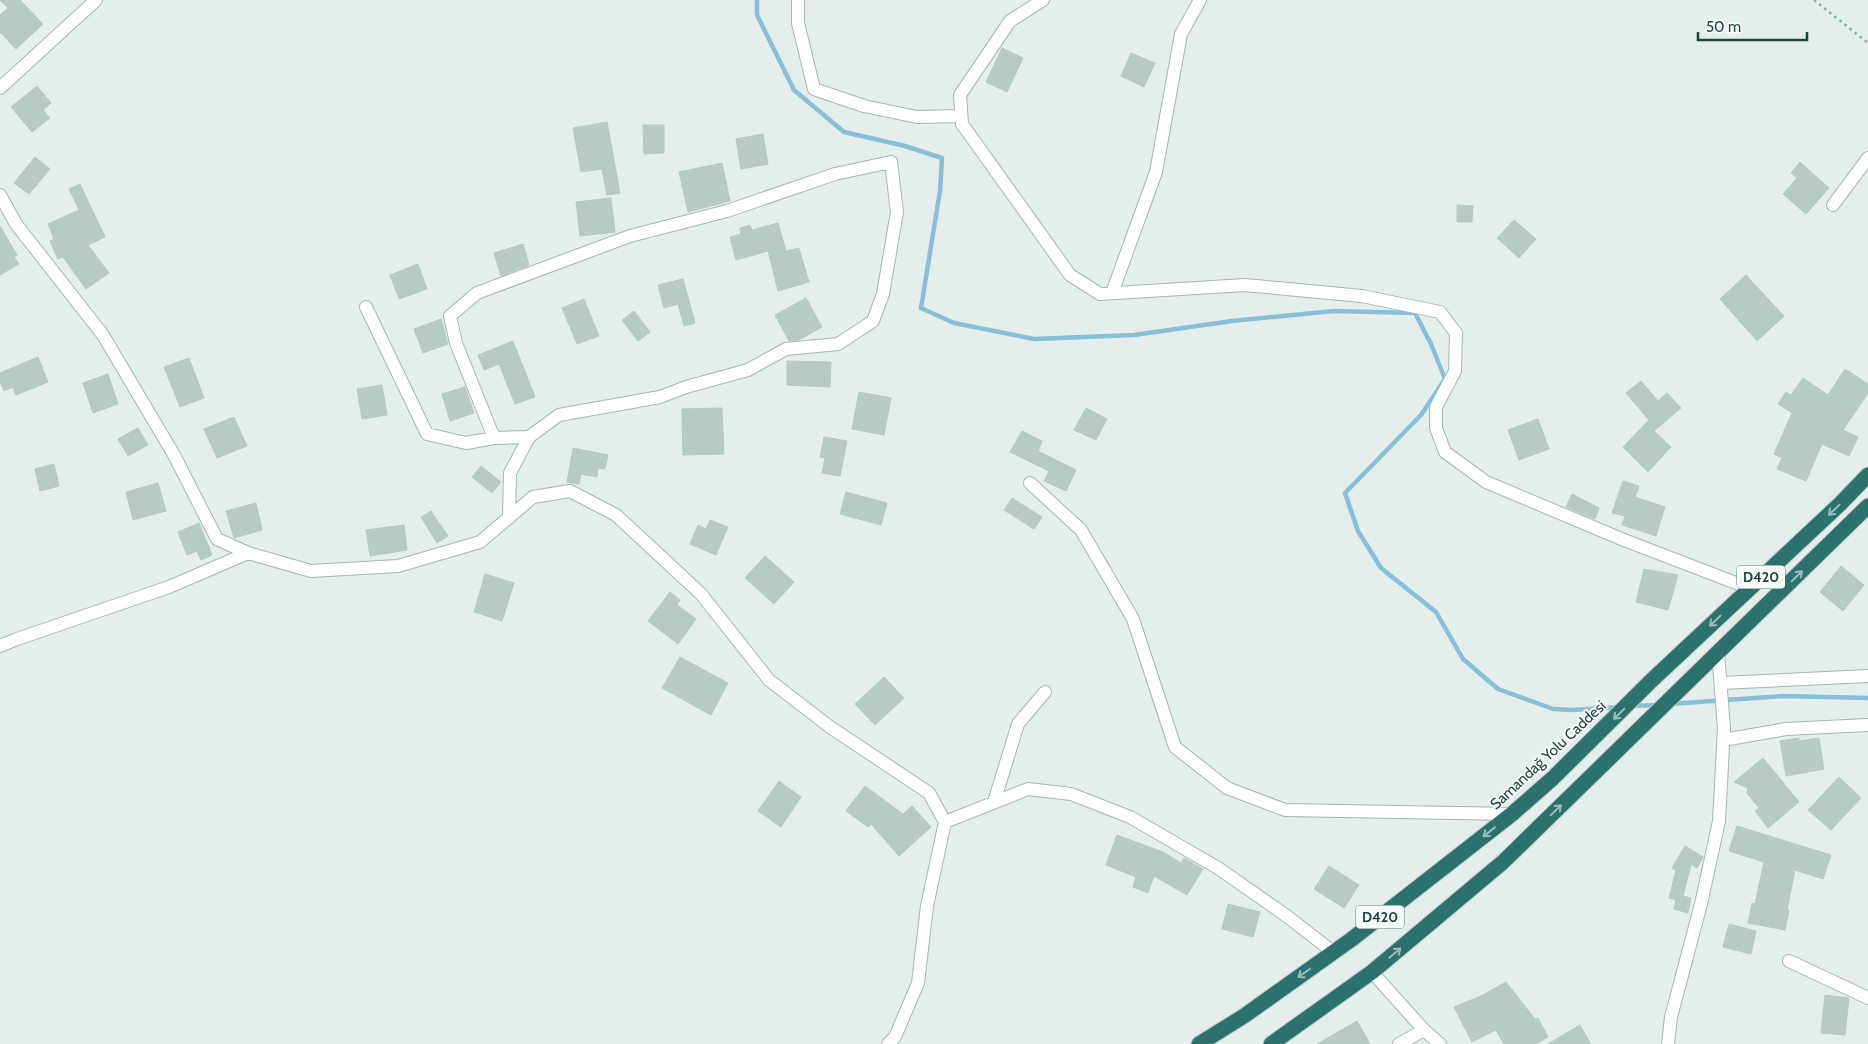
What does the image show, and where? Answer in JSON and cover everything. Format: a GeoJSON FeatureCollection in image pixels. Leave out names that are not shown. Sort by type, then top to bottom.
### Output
{"type":"FeatureCollection","features":[{"type":"Feature","properties":{"kind":"highway","name":"Samandağ Yolu Caddesi"},"geometry":{"type":"LineString","coordinates":[[1199,1044],[1244,1016],[1333,952],[1512,814],[1553,778],[1653,679],[1840,504],[1868,475]]}},
{"type":"Feature","properties":{"kind":"highway","name":"D420"},"geometry":{"type":"LineString","coordinates":[[1271,1044],[1372,972],[1503,862],[1868,506]]}},
{"type":"Feature","properties":{"kind":"street"},"geometry":{"type":"LineString","coordinates":[[0,88],[96,0]]}},
{"type":"Feature","properties":{"kind":"street"},"geometry":{"type":"LineString","coordinates":[[798,0],[798,23],[814,89],[864,106],[917,117],[961,116]]}},
{"type":"Feature","properties":{"kind":"street"},"geometry":{"type":"LineString","coordinates":[[1043,0],[1010,21],[960,95],[961,116],[962,124],[1070,275],[1100,294],[1245,285],[1362,296],[1440,312],[1456,333],[1455,371],[1436,407],[1436,428],[1445,452],[1486,482],[1624,540],[1749,588]]}},
{"type":"Feature","properties":{"kind":"street"},"geometry":{"type":"LineString","coordinates":[[1112,293],[1156,172],[1181,34],[1200,0]]}},
{"type":"Feature","properties":{"kind":"street"},"geometry":{"type":"LineString","coordinates":[[1833,205],[1868,158]]}},
{"type":"Feature","properties":{"kind":"street"},"geometry":{"type":"LineString","coordinates":[[494,438],[456,342],[450,316],[477,293],[630,236],[727,211],[835,174],[891,162],[897,212],[883,294],[873,321],[838,344],[786,349],[748,370],[686,387],[660,397],[559,415],[528,437],[510,473],[509,518]]}},
{"type":"Feature","properties":{"kind":"street"},"geometry":{"type":"LineString","coordinates":[[0,195],[16,224],[103,335],[174,455],[217,539],[248,553],[311,571],[398,566],[480,542],[534,497],[570,491],[616,515],[701,594],[769,680],[830,727],[929,793],[945,822],[927,906],[918,983],[895,1037],[888,1044]]}},
{"type":"Feature","properties":{"kind":"street"},"geometry":{"type":"LineString","coordinates":[[366,307],[427,434],[466,443],[494,438],[528,437]]}},
{"type":"Feature","properties":{"kind":"street"},"geometry":{"type":"LineString","coordinates":[[1030,483],[1080,530],[1133,620],[1175,747],[1227,788],[1285,810],[1512,814]]}},
{"type":"Feature","properties":{"kind":"street"},"geometry":{"type":"LineString","coordinates":[[0,646],[169,587],[248,553]]}},
{"type":"Feature","properties":{"kind":"street"},"geometry":{"type":"LineString","coordinates":[[1668,1044],[1671,1017],[1702,904],[1719,821],[1724,740],[1718,652]]}},
{"type":"Feature","properties":{"kind":"street"},"geometry":{"type":"LineString","coordinates":[[1721,687],[1868,676]]}},
{"type":"Feature","properties":{"kind":"street"},"geometry":{"type":"LineString","coordinates":[[994,802],[1018,724],[1045,692]]}},
{"type":"Feature","properties":{"kind":"street"},"geometry":{"type":"LineString","coordinates":[[1724,740],[1786,730],[1868,725]]}},
{"type":"Feature","properties":{"kind":"street"},"geometry":{"type":"LineString","coordinates":[[945,822],[1028,789],[1072,794],[1130,817],[1218,868],[1288,917],[1333,952]]}},
{"type":"Feature","properties":{"kind":"street"},"geometry":{"type":"LineString","coordinates":[[1788,961],[1868,998]]}},
{"type":"Feature","properties":{"kind":"street"},"geometry":{"type":"LineString","coordinates":[[1372,972],[1424,1030],[1440,1044]]}},
{"type":"Feature","properties":{"kind":"street"},"geometry":{"type":"LineString","coordinates":[[1398,1044],[1424,1030]]}},
{"type":"Feature","properties":{"kind":"path"},"geometry":{"type":"LineString","coordinates":[[1814,0],[1868,43]]}},
{"type":"Feature","properties":{"kind":"building"},"geometry":{"type":"Polygon","coordinates":[[[0,0],[20,0],[43,24],[16,49],[0,32],[0,15],[8,8],[0,0]]]}},
{"type":"Feature","properties":{"kind":"building"},"geometry":{"type":"Polygon","coordinates":[[[1002,48],[1023,58],[1007,92],[986,82],[1002,48]]]}},
{"type":"Feature","properties":{"kind":"building"},"geometry":{"type":"Polygon","coordinates":[[[1131,53],[1155,63],[1144,87],[1121,76],[1131,53]]]}},
{"type":"Feature","properties":{"kind":"building"},"geometry":{"type":"Polygon","coordinates":[[[37,86],[51,103],[43,110],[50,118],[32,132],[11,107],[37,86]]]}},
{"type":"Feature","properties":{"kind":"building"},"geometry":{"type":"Polygon","coordinates":[[[607,122],[620,193],[607,195],[602,169],[581,172],[573,128],[607,122]]]}},
{"type":"Feature","properties":{"kind":"building"},"geometry":{"type":"Polygon","coordinates":[[[643,125],[664,125],[664,153],[644,154],[643,125]]]}},
{"type":"Feature","properties":{"kind":"building"},"geometry":{"type":"Polygon","coordinates":[[[763,134],[768,164],[741,169],[736,139],[763,134]]]}},
{"type":"Feature","properties":{"kind":"building"},"geometry":{"type":"Polygon","coordinates":[[[35,157],[50,169],[29,194],[14,183],[35,157]]]}},
{"type":"Feature","properties":{"kind":"building"},"geometry":{"type":"Polygon","coordinates":[[[1800,162],[1829,188],[1806,214],[1783,194],[1797,178],[1791,173],[1800,162]]]}},
{"type":"Feature","properties":{"kind":"building"},"geometry":{"type":"Polygon","coordinates":[[[722,163],[730,201],[688,212],[679,172],[722,163]]]}},
{"type":"Feature","properties":{"kind":"building"},"geometry":{"type":"Polygon","coordinates":[[[80,184],[105,237],[88,245],[109,273],[86,289],[63,257],[58,259],[50,241],[54,239],[48,224],[79,210],[69,189],[80,184]]]}},
{"type":"Feature","properties":{"kind":"building"},"geometry":{"type":"Polygon","coordinates":[[[611,198],[615,232],[580,236],[576,202],[611,198]]]}},
{"type":"Feature","properties":{"kind":"building"},"geometry":{"type":"Polygon","coordinates":[[[1457,205],[1473,206],[1472,222],[1457,222],[1457,205]]]}},
{"type":"Feature","properties":{"kind":"building"},"geometry":{"type":"Polygon","coordinates":[[[1514,220],[1536,239],[1519,258],[1497,238],[1514,220]]]}},
{"type":"Feature","properties":{"kind":"building"},"geometry":{"type":"Polygon","coordinates":[[[778,223],[786,251],[799,248],[809,282],[778,291],[768,251],[736,260],[730,237],[741,234],[740,228],[750,225],[752,230],[778,223]]]}},
{"type":"Feature","properties":{"kind":"building"},"geometry":{"type":"Polygon","coordinates":[[[0,226],[17,255],[14,257],[19,264],[0,275],[0,226]]]}},
{"type":"Feature","properties":{"kind":"building"},"geometry":{"type":"Polygon","coordinates":[[[523,244],[529,265],[501,276],[494,253],[523,244]]]}},
{"type":"Feature","properties":{"kind":"building"},"geometry":{"type":"Polygon","coordinates":[[[418,264],[427,289],[399,299],[390,275],[418,264]]]}},
{"type":"Feature","properties":{"kind":"building"},"geometry":{"type":"Polygon","coordinates":[[[1746,275],[1784,316],[1757,341],[1720,299],[1746,275]]]}},
{"type":"Feature","properties":{"kind":"building"},"geometry":{"type":"Polygon","coordinates":[[[683,279],[695,323],[684,326],[678,304],[664,308],[658,285],[683,279]]]}},
{"type":"Feature","properties":{"kind":"building"},"geometry":{"type":"Polygon","coordinates":[[[806,298],[822,327],[799,340],[789,341],[775,315],[806,298]]]}},
{"type":"Feature","properties":{"kind":"building"},"geometry":{"type":"Polygon","coordinates":[[[584,299],[599,336],[577,344],[562,308],[584,299]]]}},
{"type":"Feature","properties":{"kind":"building"},"geometry":{"type":"Polygon","coordinates":[[[634,311],[650,332],[638,341],[622,320],[634,311]]]}},
{"type":"Feature","properties":{"kind":"building"},"geometry":{"type":"Polygon","coordinates":[[[441,319],[448,344],[423,353],[414,329],[441,319]]]}},
{"type":"Feature","properties":{"kind":"building"},"geometry":{"type":"Polygon","coordinates":[[[513,341],[535,397],[515,404],[499,364],[484,370],[478,355],[513,341]]]}},
{"type":"Feature","properties":{"kind":"building"},"geometry":{"type":"Polygon","coordinates":[[[38,357],[48,382],[16,395],[13,387],[4,391],[0,381],[0,373],[38,357]]]}},
{"type":"Feature","properties":{"kind":"building"},"geometry":{"type":"Polygon","coordinates":[[[189,358],[204,398],[180,407],[164,367],[189,358]]]}},
{"type":"Feature","properties":{"kind":"building"},"geometry":{"type":"Polygon","coordinates":[[[787,361],[831,362],[830,387],[787,385],[787,361]]]}},
{"type":"Feature","properties":{"kind":"building"},"geometry":{"type":"Polygon","coordinates":[[[1845,369],[1868,384],[1868,393],[1843,430],[1858,437],[1849,456],[1822,444],[1806,481],[1777,469],[1782,458],[1774,454],[1792,413],[1778,404],[1786,392],[1791,395],[1803,378],[1828,395],[1845,369]]]}},
{"type":"Feature","properties":{"kind":"building"},"geometry":{"type":"Polygon","coordinates":[[[108,374],[118,404],[93,413],[83,383],[108,374]]]}},
{"type":"Feature","properties":{"kind":"building"},"geometry":{"type":"Polygon","coordinates":[[[1641,381],[1658,401],[1667,393],[1681,408],[1654,431],[1671,447],[1648,472],[1623,447],[1649,420],[1626,393],[1641,381]]]}},
{"type":"Feature","properties":{"kind":"building"},"geometry":{"type":"Polygon","coordinates":[[[382,385],[387,415],[362,419],[357,389],[382,385]]]}},
{"type":"Feature","properties":{"kind":"building"},"geometry":{"type":"Polygon","coordinates":[[[465,387],[474,413],[450,421],[442,394],[465,387]]]}},
{"type":"Feature","properties":{"kind":"building"},"geometry":{"type":"Polygon","coordinates":[[[859,392],[891,398],[884,435],[852,429],[859,392]]]}},
{"type":"Feature","properties":{"kind":"building"},"geometry":{"type":"Polygon","coordinates":[[[722,408],[724,454],[683,455],[682,409],[722,408]]]}},
{"type":"Feature","properties":{"kind":"building"},"geometry":{"type":"Polygon","coordinates":[[[1086,408],[1107,419],[1096,440],[1074,430],[1086,408]]]}},
{"type":"Feature","properties":{"kind":"building"},"geometry":{"type":"Polygon","coordinates":[[[234,417],[247,446],[217,458],[204,429],[234,417]]]}},
{"type":"Feature","properties":{"kind":"building"},"geometry":{"type":"Polygon","coordinates":[[[1538,419],[1549,449],[1519,460],[1508,430],[1538,419]]]}},
{"type":"Feature","properties":{"kind":"building"},"geometry":{"type":"Polygon","coordinates":[[[138,428],[148,445],[128,456],[118,439],[138,428]]]}},
{"type":"Feature","properties":{"kind":"building"},"geometry":{"type":"Polygon","coordinates":[[[1022,431],[1042,441],[1038,451],[1076,470],[1066,491],[1044,481],[1049,471],[1010,452],[1022,431]]]}},
{"type":"Feature","properties":{"kind":"building"},"geometry":{"type":"Polygon","coordinates":[[[824,437],[847,441],[840,476],[822,473],[825,458],[820,457],[824,437]]]}},
{"type":"Feature","properties":{"kind":"building"},"geometry":{"type":"Polygon","coordinates":[[[573,448],[608,455],[605,469],[598,468],[597,477],[581,474],[579,484],[567,482],[573,448]]]}},
{"type":"Feature","properties":{"kind":"building"},"geometry":{"type":"Polygon","coordinates":[[[54,464],[59,486],[40,491],[35,469],[54,464]]]}},
{"type":"Feature","properties":{"kind":"building"},"geometry":{"type":"Polygon","coordinates":[[[481,466],[501,482],[492,493],[472,477],[481,466]]]}},
{"type":"Feature","properties":{"kind":"building"},"geometry":{"type":"Polygon","coordinates":[[[1623,481],[1639,486],[1635,497],[1665,507],[1656,536],[1622,525],[1625,516],[1612,513],[1623,481]]]}},
{"type":"Feature","properties":{"kind":"building"},"geometry":{"type":"Polygon","coordinates":[[[158,483],[166,511],[133,520],[126,492],[158,483]]]}},
{"type":"Feature","properties":{"kind":"building"},"geometry":{"type":"Polygon","coordinates":[[[846,492],[887,503],[881,525],[840,514],[846,492]]]}},
{"type":"Feature","properties":{"kind":"building"},"geometry":{"type":"Polygon","coordinates":[[[1572,494],[1599,508],[1595,519],[1566,507],[1572,494]]]}},
{"type":"Feature","properties":{"kind":"building"},"geometry":{"type":"Polygon","coordinates":[[[1012,498],[1042,517],[1034,529],[1004,510],[1012,498]]]}},
{"type":"Feature","properties":{"kind":"building"},"geometry":{"type":"Polygon","coordinates":[[[256,503],[262,530],[234,538],[226,511],[256,503]]]}},
{"type":"Feature","properties":{"kind":"building"},"geometry":{"type":"Polygon","coordinates":[[[431,511],[448,536],[437,543],[421,517],[431,511]]]}},
{"type":"Feature","properties":{"kind":"building"},"geometry":{"type":"Polygon","coordinates":[[[710,520],[728,527],[716,555],[690,544],[698,525],[706,529],[710,520]]]}},
{"type":"Feature","properties":{"kind":"building"},"geometry":{"type":"Polygon","coordinates":[[[199,523],[212,555],[201,560],[197,551],[187,555],[178,532],[199,523]]]}},
{"type":"Feature","properties":{"kind":"building"},"geometry":{"type":"Polygon","coordinates":[[[404,525],[407,550],[370,556],[366,530],[404,525]]]}},
{"type":"Feature","properties":{"kind":"building"},"geometry":{"type":"Polygon","coordinates":[[[765,556],[794,582],[774,604],[745,578],[765,556]]]}},
{"type":"Feature","properties":{"kind":"building"},"geometry":{"type":"Polygon","coordinates":[[[1841,566],[1864,585],[1843,611],[1820,592],[1841,566]]]}},
{"type":"Feature","properties":{"kind":"building"},"geometry":{"type":"Polygon","coordinates":[[[1644,569],[1678,575],[1668,610],[1636,602],[1644,569]]]}},
{"type":"Feature","properties":{"kind":"building"},"geometry":{"type":"Polygon","coordinates":[[[485,574],[514,583],[502,621],[474,612],[485,574]]]}},
{"type":"Feature","properties":{"kind":"building"},"geometry":{"type":"Polygon","coordinates":[[[670,592],[680,600],[677,605],[696,619],[678,644],[648,621],[670,592]]]}},
{"type":"Feature","properties":{"kind":"building"},"geometry":{"type":"Polygon","coordinates":[[[680,657],[728,683],[711,715],[662,688],[680,657]]]}},
{"type":"Feature","properties":{"kind":"building"},"geometry":{"type":"Polygon","coordinates":[[[884,677],[904,698],[875,725],[855,704],[884,677]]]}},
{"type":"Feature","properties":{"kind":"building"},"geometry":{"type":"Polygon","coordinates":[[[1799,738],[1799,741],[1819,738],[1824,769],[1786,776],[1780,741],[1799,738]]]}},
{"type":"Feature","properties":{"kind":"building"},"geometry":{"type":"Polygon","coordinates":[[[1763,758],[1799,802],[1768,828],[1755,811],[1759,808],[1747,793],[1748,788],[1734,782],[1763,758]]]}},
{"type":"Feature","properties":{"kind":"building"},"geometry":{"type":"Polygon","coordinates":[[[1839,777],[1861,798],[1831,830],[1808,810],[1839,777]]]}},
{"type":"Feature","properties":{"kind":"building"},"geometry":{"type":"Polygon","coordinates":[[[779,781],[801,797],[781,827],[758,811],[779,781]]]}},
{"type":"Feature","properties":{"kind":"building"},"geometry":{"type":"Polygon","coordinates":[[[865,786],[903,814],[912,806],[931,827],[899,856],[871,824],[868,827],[846,811],[865,786]]]}},
{"type":"Feature","properties":{"kind":"building"},"geometry":{"type":"Polygon","coordinates":[[[1737,826],[1831,855],[1823,879],[1795,870],[1785,930],[1748,923],[1752,903],[1755,904],[1764,862],[1729,851],[1737,826]]]}},
{"type":"Feature","properties":{"kind":"building"},"geometry":{"type":"Polygon","coordinates":[[[1117,835],[1163,852],[1181,863],[1184,858],[1203,869],[1187,895],[1154,876],[1148,893],[1133,887],[1136,877],[1106,865],[1117,835]]]}},
{"type":"Feature","properties":{"kind":"building"},"geometry":{"type":"Polygon","coordinates":[[[1685,846],[1703,857],[1697,868],[1691,864],[1683,896],[1691,898],[1688,913],[1674,909],[1676,900],[1669,898],[1676,870],[1672,868],[1685,846]]]}},
{"type":"Feature","properties":{"kind":"building"},"geometry":{"type":"Polygon","coordinates":[[[1329,866],[1359,885],[1344,908],[1314,889],[1329,866]]]}},
{"type":"Feature","properties":{"kind":"building"},"geometry":{"type":"Polygon","coordinates":[[[1228,904],[1260,912],[1253,937],[1222,929],[1228,904]]]}},
{"type":"Feature","properties":{"kind":"building"},"geometry":{"type":"Polygon","coordinates":[[[1729,924],[1756,931],[1751,954],[1723,947],[1729,924]]]}},
{"type":"Feature","properties":{"kind":"building"},"geometry":{"type":"Polygon","coordinates":[[[1506,982],[1535,1019],[1538,1018],[1548,1037],[1536,1044],[1504,1044],[1496,1030],[1472,1042],[1454,1007],[1481,996],[1506,982]]]}},
{"type":"Feature","properties":{"kind":"building"},"geometry":{"type":"Polygon","coordinates":[[[1825,995],[1849,998],[1845,1035],[1821,1033],[1825,995]]]}},
{"type":"Feature","properties":{"kind":"building"},"geometry":{"type":"Polygon","coordinates":[[[1357,1021],[1370,1044],[1317,1044],[1357,1021]]]}},
{"type":"Feature","properties":{"kind":"building"},"geometry":{"type":"Polygon","coordinates":[[[1580,1025],[1591,1044],[1548,1044],[1580,1025]]]}},
{"type":"Feature","properties":{"kind":"waterway"},"geometry":{"type":"LineString","coordinates":[[757,0],[757,15],[794,90],[844,132],[905,146],[942,158],[940,191],[921,308],[954,323],[1034,339],[1134,335],[1232,321],[1334,311],[1415,313],[1431,344],[1445,379],[1421,415],[1345,493],[1358,531],[1381,568],[1436,612],[1463,659],[1498,689],[1553,709],[1573,710],[1619,707]]}},
{"type":"Feature","properties":{"kind":"waterway"},"geometry":{"type":"LineString","coordinates":[[1670,704],[1783,696],[1868,698]]}},
{"type":"Feature","properties":{"kind":"waterway"},"geometry":{"type":"LineString","coordinates":[[1632,706],[1657,705]]}}]}
